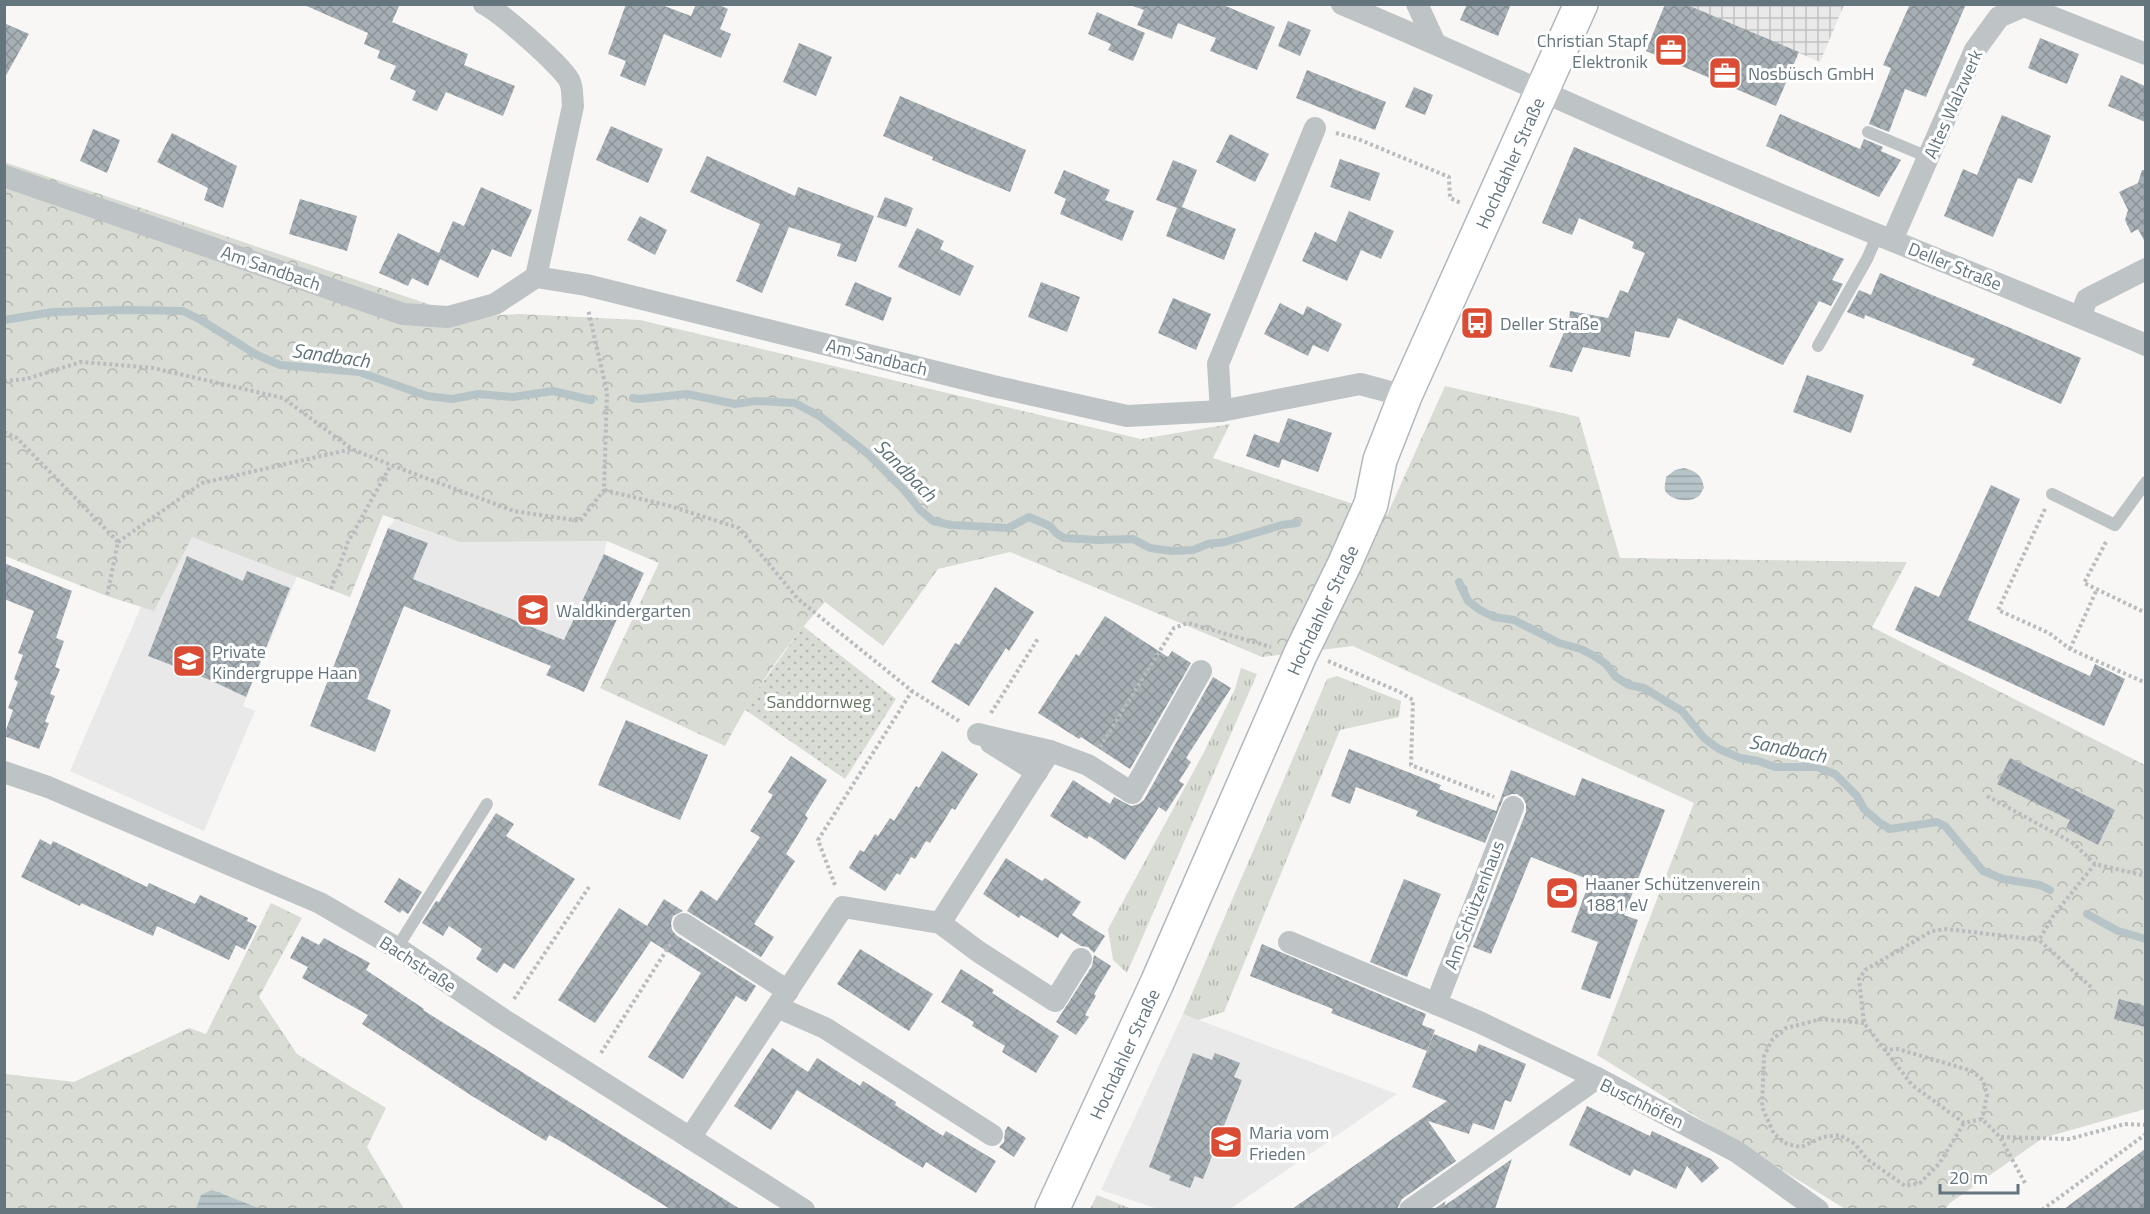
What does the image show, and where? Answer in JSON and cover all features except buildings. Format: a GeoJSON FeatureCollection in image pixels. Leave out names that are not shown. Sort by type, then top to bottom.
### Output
{"type":"FeatureCollection","features":[{"type":"Feature","properties":{"kind":"street"},"geometry":{"type":"LineString","coordinates":[[484,4],[496,10],[512,24],[570,81],[573,106],[536,277]]}},
{"type":"Feature","properties":{"kind":"street","name":"Deller Straße"},"geometry":{"type":"LineString","coordinates":[[1342,4],[1735,176],[2145,345]]}},
{"type":"Feature","properties":{"kind":"street"},"geometry":{"type":"LineString","coordinates":[[1417,4],[1435,43]]}},
{"type":"Feature","properties":{"kind":"street","name":"Hochdahler Straße"},"geometry":{"type":"LineString","coordinates":[[1052,1209],[1157,983],[1300,655],[1371,504],[1380,460],[1405,396],[1581,4]]}},
{"type":"Feature","properties":{"kind":"street","name":"Altes Walzwerk"},"geometry":{"type":"LineString","coordinates":[[1885,237],[1929,157],[1976,50],[1999,17],[2024,6],[2145,54]]}},
{"type":"Feature","properties":{"kind":"street"},"geometry":{"type":"LineString","coordinates":[[1221,411],[1218,364],[1315,128]]}},
{"type":"Feature","properties":{"kind":"street","name":"Am Sandbach"},"geometry":{"type":"LineString","coordinates":[[4,176],[404,314],[448,317],[495,303],[536,277],[586,285],[993,386],[1127,416],[1221,411],[1360,384],[1405,396]]}},
{"type":"Feature","properties":{"kind":"street"},"geometry":{"type":"LineString","coordinates":[[2080,317],[2087,299],[2145,268]]}},
{"type":"Feature","properties":{"kind":"street"},"geometry":{"type":"LineString","coordinates":[[978,734],[1050,751],[1088,765],[1132,793],[1201,671]]}},
{"type":"Feature","properties":{"kind":"street"},"geometry":{"type":"LineString","coordinates":[[978,734],[1036,772]]}},
{"type":"Feature","properties":{"kind":"street"},"geometry":{"type":"LineString","coordinates":[[940,923],[1050,751]]}},
{"type":"Feature","properties":{"kind":"street","name":"Bachstraße"},"geometry":{"type":"LineString","coordinates":[[4,772],[48,787],[320,903],[397,948],[588,1074],[804,1209]]}},
{"type":"Feature","properties":{"kind":"street","name":"Am Schützenhaus"},"geometry":{"type":"LineString","coordinates":[[1436,1004],[1513,807]]}},
{"type":"Feature","properties":{"kind":"street"},"geometry":{"type":"LineString","coordinates":[[690,1138],[843,907],[940,923],[1055,1001],[1081,959]]}},
{"type":"Feature","properties":{"kind":"street"},"geometry":{"type":"LineString","coordinates":[[684,924],[782,999],[992,1135]]}},
{"type":"Feature","properties":{"kind":"street"},"geometry":{"type":"LineString","coordinates":[[1289,942],[1436,1004],[1597,1078]]}},
{"type":"Feature","properties":{"kind":"street","name":"Buschhöfen"},"geometry":{"type":"LineString","coordinates":[[1410,1209],[1597,1078],[1737,1152],[1818,1209]]}},
{"type":"Feature","properties":{"kind":"lane"},"geometry":{"type":"LineString","coordinates":[[1868,132],[1929,157]]}},
{"type":"Feature","properties":{"kind":"lane"},"geometry":{"type":"LineString","coordinates":[[1818,346],[1867,259],[1885,237]]}},
{"type":"Feature","properties":{"kind":"lane"},"geometry":{"type":"LineString","coordinates":[[2052,494],[2115,525],[2145,482]]}},
{"type":"Feature","properties":{"kind":"lane"},"geometry":{"type":"LineString","coordinates":[[397,948],[487,804]]}},
{"type":"Feature","properties":{"kind":"path"},"geometry":{"type":"LineString","coordinates":[[1315,128],[1358,139],[1449,177],[1450,198],[1486,213]]}},
{"type":"Feature","properties":{"kind":"path"},"geometry":{"type":"LineString","coordinates":[[4,381],[26,379],[81,362],[153,368],[283,398],[352,449],[514,511],[580,522],[604,490],[607,392],[588,309],[586,285]]}},
{"type":"Feature","properties":{"kind":"path"},"geometry":{"type":"LineString","coordinates":[[4,432],[17,438],[118,542]]}},
{"type":"Feature","properties":{"kind":"path"},"geometry":{"type":"LineString","coordinates":[[107,596],[118,542],[202,483],[352,449]]}},
{"type":"Feature","properties":{"kind":"path"},"geometry":{"type":"LineString","coordinates":[[330,589],[348,542],[391,465]]}},
{"type":"Feature","properties":{"kind":"path"},"geometry":{"type":"LineString","coordinates":[[604,490],[670,506],[739,528],[798,599],[912,691],[978,734],[1040,637]]}},
{"type":"Feature","properties":{"kind":"path"},"geometry":{"type":"LineString","coordinates":[[2052,494],[1998,610],[2049,633],[2070,649],[2145,683]]}},
{"type":"Feature","properties":{"kind":"path"},"geometry":{"type":"LineString","coordinates":[[2115,525],[2084,583],[2145,613]]}},
{"type":"Feature","properties":{"kind":"path"},"geometry":{"type":"LineString","coordinates":[[2070,649],[2097,589]]}},
{"type":"Feature","properties":{"kind":"path"},"geometry":{"type":"LineString","coordinates":[[1300,655],[1324,660],[1400,692],[1413,700],[1411,765],[1496,797],[1513,807]]}},
{"type":"Feature","properties":{"kind":"path"},"geometry":{"type":"LineString","coordinates":[[843,907],[818,840],[912,691]]}},
{"type":"Feature","properties":{"kind":"path"},"geometry":{"type":"LineString","coordinates":[[1987,796],[2073,843],[2095,864],[2145,876]]}},
{"type":"Feature","properties":{"kind":"path"},"geometry":{"type":"LineString","coordinates":[[2039,940],[2053,916],[2095,864]]}},
{"type":"Feature","properties":{"kind":"path"},"geometry":{"type":"LineString","coordinates":[[501,1018],[589,887]]}},
{"type":"Feature","properties":{"kind":"path"},"geometry":{"type":"LineString","coordinates":[[588,1074],[684,924]]}},
{"type":"Feature","properties":{"kind":"path"},"geometry":{"type":"LineString","coordinates":[[1964,1123],[1912,1085],[1864,1023],[1859,979],[1865,970],[1932,931],[1947,929],[2039,940],[2091,987]]}},
{"type":"Feature","properties":{"kind":"path"},"geometry":{"type":"LineString","coordinates":[[1864,1023],[1822,1019],[1786,1028],[1772,1040],[1764,1056],[1762,1107],[1774,1134],[1787,1144],[1801,1147],[1823,1137],[1840,1135],[1855,1144],[1867,1159],[1905,1186],[1920,1183],[1939,1164],[1964,1123],[1982,1119]]}},
{"type":"Feature","properties":{"kind":"path"},"geometry":{"type":"LineString","coordinates":[[1884,1050],[1898,1049],[1972,1071],[1983,1080],[1987,1095],[1982,1119]]}},
{"type":"Feature","properties":{"kind":"path"},"geometry":{"type":"LineString","coordinates":[[1982,1119],[2000,1137],[2025,1183]]}},
{"type":"Feature","properties":{"kind":"path"},"geometry":{"type":"LineString","coordinates":[[2000,1137],[2068,1139],[2126,1124],[2145,1125]]}},
{"type":"Feature","properties":{"kind":"path"},"geometry":{"type":"LineString","coordinates":[[2042,1209],[2145,1134]]}},
{"type":"Feature","properties":{"kind":"shaded area"},"geometry":{"type":"Polygon","coordinates":[[[1687,5],[1844,5],[1820,62],[1687,5]]]}},
{"type":"Feature","properties":{"kind":"shaded area"},"geometry":{"type":"Polygon","coordinates":[[[1684,468],[1698,474],[1704,488],[1700,495],[1691,500],[1673,497],[1665,489],[1666,477],[1675,470],[1684,468]]]}},
{"type":"Feature","properties":{"kind":"shaded area","name":"Private Kindergruppe Haan"},"geometry":{"type":"Polygon","coordinates":[[[187,500],[308,550],[243,706],[255,711],[204,831],[70,771],[187,500]]]}},
{"type":"Feature","properties":{"kind":"shaded area","name":"Waldkindergarten"},"geometry":{"type":"Polygon","coordinates":[[[395,520],[459,542],[607,541],[604,554],[564,640],[413,579],[428,543],[388,528],[395,520]]]}},
{"type":"Feature","properties":{"kind":"shaded area","name":"Maria vom Frieden"},"geometry":{"type":"Polygon","coordinates":[[[1183,1014],[1397,1094],[1230,1209],[1158,1209],[1101,1190],[1183,1014]]]}},
{"type":"Feature","properties":{"kind":"shaded area"},"geometry":{"type":"Polygon","coordinates":[[[212,1190],[261,1209],[196,1209],[201,1195],[212,1190]]]}},
{"type":"Feature","properties":{"kind":"green space"},"geometry":{"type":"Polygon","coordinates":[[[4,162],[467,317],[519,314],[640,320],[1141,439],[1230,424],[1213,458],[1387,515],[1445,386],[1579,417],[1620,558],[1907,562],[1872,627],[2145,765],[2145,1109],[2043,1138],[1950,1203],[1945,1209],[1845,1209],[1597,1055],[1694,803],[1353,646],[1262,657],[1010,552],[938,569],[883,646],[825,602],[796,635],[770,671],[725,746],[600,688],[659,563],[607,541],[459,542],[383,515],[350,597],[192,537],[154,611],[107,596],[5,556],[4,162]]]}},
{"type":"Feature","properties":{"kind":"green space","name":"Sanddornweg"},"geometry":{"type":"Polygon","coordinates":[[[803,626],[896,699],[845,779],[744,709],[803,626]]]}},
{"type":"Feature","properties":{"kind":"green space"},"geometry":{"type":"Polygon","coordinates":[[[1241,668],[1257,674],[1127,973],[1113,960],[1108,929],[1203,754],[1235,689],[1241,668]]]}},
{"type":"Feature","properties":{"kind":"green space"},"geometry":{"type":"Polygon","coordinates":[[[1337,676],[1401,701],[1399,717],[1340,730],[1224,1012],[1198,1020],[1183,1014],[1327,679],[1337,676]]]}},
{"type":"Feature","properties":{"kind":"green space"},"geometry":{"type":"Polygon","coordinates":[[[271,903],[302,918],[259,997],[297,1054],[386,1108],[367,1147],[404,1209],[5,1210],[5,1074],[74,1082],[189,1028],[206,1034],[271,903]]]}},
{"type":"Feature","properties":{"kind":"green space"},"geometry":{"type":"Polygon","coordinates":[[[1097,1195],[1132,1209],[1090,1209],[1097,1195]]]}},
{"type":"Feature","properties":{"kind":"waterway","name":"Sandbach"},"geometry":{"type":"LineString","coordinates":[[4,320],[53,312],[183,311],[257,355],[280,365],[359,372],[427,396],[452,399],[478,394],[513,397],[553,391],[591,400]]}},
{"type":"Feature","properties":{"kind":"waterway","name":"Sandbach"},"geometry":{"type":"LineString","coordinates":[[633,398],[687,394],[735,404],[756,401],[795,403],[821,417],[868,454],[933,521],[951,525],[1008,528],[1029,517],[1050,526],[1064,538],[1133,539],[1150,548],[1172,551],[1193,550],[1208,544],[1225,542],[1282,525],[1297,523]]}},
{"type":"Feature","properties":{"kind":"waterway","name":"Sandbach"},"geometry":{"type":"LineString","coordinates":[[1459,582],[1468,601],[1480,610],[1494,617],[1514,620],[1559,643],[1581,649],[1594,656],[1606,664],[1616,677],[1629,685],[1644,688],[1682,711],[1704,738],[1719,749],[1740,758],[1775,767],[1817,767],[1835,774],[1857,796],[1864,809],[1890,829],[1937,822],[1945,826],[1983,871],[2003,879],[2040,885],[2050,890]]}},
{"type":"Feature","properties":{"kind":"waterway","name":"Sandbach"},"geometry":{"type":"LineString","coordinates":[[2087,914],[2118,931],[2146,939]]}},
{"type":"Feature","properties":{"kind":"place","name":"Christian Stapf Elektronik"},"geometry":{"type":"Point","coordinates":[1671,50]}},
{"type":"Feature","properties":{"kind":"place","name":"Nosbüsch GmbH"},"geometry":{"type":"Point","coordinates":[1725,73]}},
{"type":"Feature","properties":{"kind":"place","name":"Deller Straße"},"geometry":{"type":"Point","coordinates":[1477,323]}},
{"type":"Feature","properties":{"kind":"place","name":"Waldkindergarten"},"geometry":{"type":"Point","coordinates":[533,610]}},
{"type":"Feature","properties":{"kind":"place","name":"Private Kindergruppe Haan"},"geometry":{"type":"Point","coordinates":[189,661]}},
{"type":"Feature","properties":{"kind":"place","name":"Haaner Schützenverein 1881 eV"},"geometry":{"type":"Point","coordinates":[1562,893]}},
{"type":"Feature","properties":{"kind":"place","name":"Maria vom Frieden"},"geometry":{"type":"Point","coordinates":[1226,1142]}}]}
